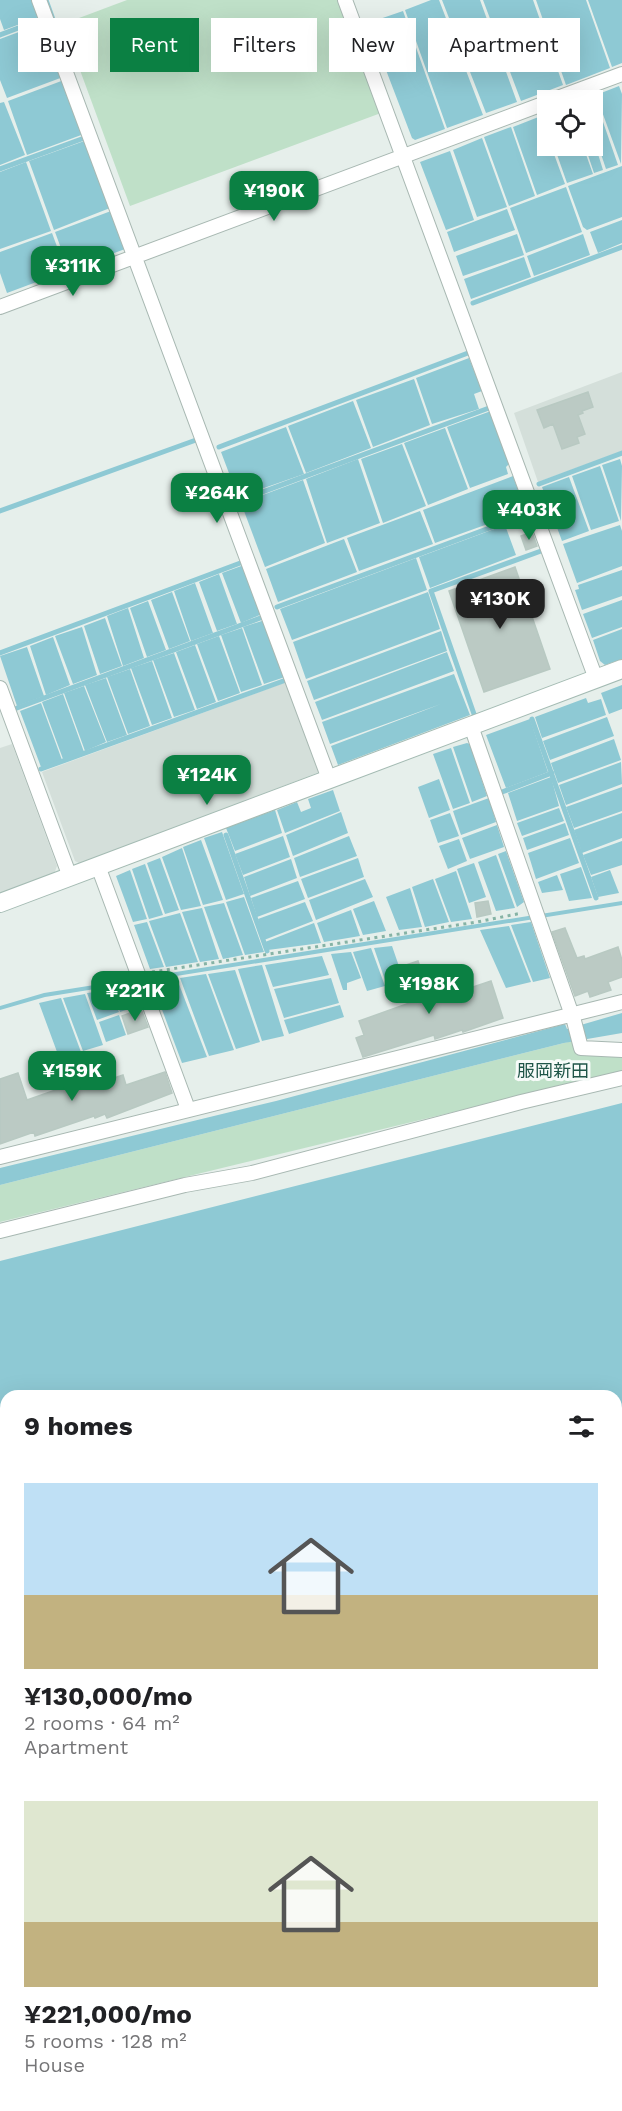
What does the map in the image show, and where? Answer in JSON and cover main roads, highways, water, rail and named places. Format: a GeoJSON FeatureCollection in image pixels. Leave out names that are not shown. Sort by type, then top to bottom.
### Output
{"type":"FeatureCollection","features":[{"type":"Feature","properties":{"kind":"water"},"geometry":{"type":"Polygon","coordinates":[[[0,0],[33,0],[39,17],[18,18],[18,25],[4,30],[0,19],[0,0]]]}},
{"type":"Feature","properties":{"kind":"water"},"geometry":{"type":"Polygon","coordinates":[[[431,0],[439,0],[446,18],[428,18],[428,72],[467,72],[483,115],[447,128],[416,41],[416,18],[408,18],[405,10],[431,0]]]}},
{"type":"Feature","properties":{"kind":"water"},"geometry":{"type":"Polygon","coordinates":[[[442,0],[480,0],[487,18],[449,18],[442,0]]]}},
{"type":"Feature","properties":{"kind":"water"},"geometry":{"type":"Polygon","coordinates":[[[483,0],[533,0],[539,18],[490,18],[483,0]]]}},
{"type":"Feature","properties":{"kind":"water"},"geometry":{"type":"Polygon","coordinates":[[[536,0],[586,0],[610,68],[566,85],[561,72],[580,72],[580,18],[542,18],[536,0]]]}},
{"type":"Feature","properties":{"kind":"water"},"geometry":{"type":"Polygon","coordinates":[[[588,0],[622,0],[622,63],[612,67],[588,0]]]}},
{"type":"Feature","properties":{"kind":"water"},"geometry":{"type":"Polygon","coordinates":[[[403,11],[405,18],[383,18],[403,11]]]}},
{"type":"Feature","properties":{"kind":"water"},"geometry":{"type":"Polygon","coordinates":[[[18,32],[18,72],[61,72],[63,77],[7,98],[0,80],[0,39],[18,32]]]}},
{"type":"Feature","properties":{"kind":"water"},"geometry":{"type":"Polygon","coordinates":[[[416,48],[445,129],[415,140],[412,138],[387,72],[416,72],[416,48]]]}},
{"type":"Feature","properties":{"kind":"water"},"geometry":{"type":"Polygon","coordinates":[[[470,72],[506,72],[517,102],[486,113],[470,72]]]}},
{"type":"Feature","properties":{"kind":"water"},"geometry":{"type":"Polygon","coordinates":[[[510,72],[558,72],[563,85],[550,90],[537,90],[537,95],[521,101],[510,72]]]}},
{"type":"Feature","properties":{"kind":"water"},"geometry":{"type":"Polygon","coordinates":[[[64,80],[84,134],[27,155],[8,101],[64,80]]]}},
{"type":"Feature","properties":{"kind":"water"},"geometry":{"type":"Polygon","coordinates":[[[619,86],[622,94],[621,164],[603,114],[603,92],[619,86]]]}},
{"type":"Feature","properties":{"kind":"water"},"geometry":{"type":"Polygon","coordinates":[[[4,102],[25,155],[0,165],[0,103],[4,102]]]}},
{"type":"Feature","properties":{"kind":"water"},"geometry":{"type":"Polygon","coordinates":[[[537,118],[537,156],[555,156],[565,184],[537,195],[513,127],[537,118]]]}},
{"type":"Feature","properties":{"kind":"water"},"geometry":{"type":"Polygon","coordinates":[[[603,122],[618,165],[606,169],[602,156],[603,122]]]}},
{"type":"Feature","properties":{"kind":"water"},"geometry":{"type":"Polygon","coordinates":[[[511,127],[535,196],[509,206],[484,137],[511,127]]]}},
{"type":"Feature","properties":{"kind":"water"},"geometry":{"type":"Polygon","coordinates":[[[482,138],[507,207],[477,217],[453,150],[482,138]]]}},
{"type":"Feature","properties":{"kind":"water"},"geometry":{"type":"Polygon","coordinates":[[[87,140],[110,208],[54,230],[29,161],[87,140]]]}},
{"type":"Feature","properties":{"kind":"water"},"geometry":{"type":"Polygon","coordinates":[[[450,151],[474,220],[446,230],[420,162],[450,151]]]}},
{"type":"Feature","properties":{"kind":"water"},"geometry":{"type":"Polygon","coordinates":[[[558,156],[587,156],[593,174],[567,183],[558,156]]]}},
{"type":"Feature","properties":{"kind":"water"},"geometry":{"type":"Polygon","coordinates":[[[588,156],[599,156],[603,170],[594,173],[588,156]]]}},
{"type":"Feature","properties":{"kind":"water"},"geometry":{"type":"Polygon","coordinates":[[[26,162],[51,231],[0,249],[0,172],[26,162]]]}},
{"type":"Feature","properties":{"kind":"water"},"geometry":{"type":"Polygon","coordinates":[[[622,166],[622,217],[587,230],[583,227],[568,186],[622,166]]]}},
{"type":"Feature","properties":{"kind":"water"},"geometry":{"type":"Polygon","coordinates":[[[566,187],[582,232],[526,253],[510,208],[566,187]]]}},
{"type":"Feature","properties":{"kind":"water"},"geometry":{"type":"Polygon","coordinates":[[[507,209],[515,230],[454,252],[447,232],[507,209]]]}},
{"type":"Feature","properties":{"kind":"water"},"geometry":{"type":"Polygon","coordinates":[[[111,211],[125,249],[69,270],[55,232],[111,211]]]}},
{"type":"Feature","properties":{"kind":"water"},"geometry":{"type":"Polygon","coordinates":[[[622,220],[622,243],[598,253],[590,232],[622,220]]]}},
{"type":"Feature","properties":{"kind":"water"},"geometry":{"type":"Polygon","coordinates":[[[52,233],[66,271],[7,293],[0,273],[0,252],[52,233]]]}},
{"type":"Feature","properties":{"kind":"water"},"geometry":{"type":"Polygon","coordinates":[[[517,234],[524,255],[463,276],[456,256],[517,234]]]}},
{"type":"Feature","properties":{"kind":"water"},"geometry":{"type":"Polygon","coordinates":[[[583,234],[590,255],[534,276],[527,256],[583,234]]]}},
{"type":"Feature","properties":{"kind":"water"},"geometry":{"type":"Polygon","coordinates":[[[524,257],[531,277],[471,299],[464,279],[524,257]]]}},
{"type":"Feature","properties":{"kind":"water"},"geometry":{"type":"Polygon","coordinates":[[[469,358],[482,391],[474,394],[479,409],[432,424],[416,378],[469,358]]]}},
{"type":"Feature","properties":{"kind":"water"},"geometry":{"type":"Polygon","coordinates":[[[414,379],[430,425],[373,447],[356,400],[414,379]]]}},
{"type":"Feature","properties":{"kind":"water"},"geometry":{"type":"Polygon","coordinates":[[[353,401],[371,448],[306,473],[288,426],[353,401]]]}},
{"type":"Feature","properties":{"kind":"water"},"geometry":{"type":"Polygon","coordinates":[[[491,411],[510,463],[506,467],[508,474],[470,488],[447,427],[491,411]]]}},
{"type":"Feature","properties":{"kind":"water"},"geometry":{"type":"Polygon","coordinates":[[[286,427],[304,474],[238,497],[221,452],[286,427]]]}},
{"type":"Feature","properties":{"kind":"water"},"geometry":{"type":"Polygon","coordinates":[[[445,428],[468,489],[428,505],[404,443],[445,428]]]}},
{"type":"Feature","properties":{"kind":"water"},"geometry":{"type":"Polygon","coordinates":[[[402,444],[426,506],[383,523],[361,459],[402,444]]]}},
{"type":"Feature","properties":{"kind":"water"},"geometry":{"type":"Polygon","coordinates":[[[358,459],[380,523],[327,543],[306,479],[358,459]]]}},
{"type":"Feature","properties":{"kind":"water"},"geometry":{"type":"Polygon","coordinates":[[[620,459],[622,466],[621,521],[602,465],[620,459]]]}},
{"type":"Feature","properties":{"kind":"water"},"geometry":{"type":"Polygon","coordinates":[[[600,466],[619,521],[591,530],[572,476],[600,466]]]}},
{"type":"Feature","properties":{"kind":"water"},"geometry":{"type":"Polygon","coordinates":[[[513,476],[524,506],[513,511],[513,515],[435,543],[423,510],[513,476]]]}},
{"type":"Feature","properties":{"kind":"water"},"geometry":{"type":"Polygon","coordinates":[[[569,477],[589,531],[562,541],[542,487],[569,477]]]}},
{"type":"Feature","properties":{"kind":"water"},"geometry":{"type":"Polygon","coordinates":[[[303,480],[325,543],[265,567],[241,503],[303,480]]]}},
{"type":"Feature","properties":{"kind":"water"},"geometry":{"type":"Polygon","coordinates":[[[420,511],[433,544],[359,571],[347,538],[420,511]]]}},
{"type":"Feature","properties":{"kind":"water"},"geometry":{"type":"Polygon","coordinates":[[[505,525],[516,555],[430,588],[419,557],[505,525]]]}},
{"type":"Feature","properties":{"kind":"water"},"geometry":{"type":"Polygon","coordinates":[[[620,525],[622,566],[577,583],[563,544],[620,525]]]}},
{"type":"Feature","properties":{"kind":"water"},"geometry":{"type":"Polygon","coordinates":[[[344,539],[357,572],[278,602],[266,569],[344,539]]]}},
{"type":"Feature","properties":{"kind":"water"},"geometry":{"type":"Polygon","coordinates":[[[416,558],[427,590],[292,640],[280,609],[416,558]]]}},
{"type":"Feature","properties":{"kind":"water"},"geometry":{"type":"Polygon","coordinates":[[[244,565],[262,614],[241,623],[222,573],[244,565]]]}},
{"type":"Feature","properties":{"kind":"water"},"geometry":{"type":"Polygon","coordinates":[[[622,570],[622,596],[582,610],[575,590],[579,589],[578,585],[622,570]]]}},
{"type":"Feature","properties":{"kind":"water"},"geometry":{"type":"Polygon","coordinates":[[[219,574],[237,624],[217,631],[199,582],[219,574]]]}},
{"type":"Feature","properties":{"kind":"water"},"geometry":{"type":"Polygon","coordinates":[[[195,583],[213,633],[191,641],[174,591],[195,583]]]}},
{"type":"Feature","properties":{"kind":"water"},"geometry":{"type":"Polygon","coordinates":[[[172,592],[190,641],[169,649],[151,600],[172,592]]]}},
{"type":"Feature","properties":{"kind":"water"},"geometry":{"type":"Polygon","coordinates":[[[428,592],[440,629],[306,679],[293,642],[428,592]]]}},
{"type":"Feature","properties":{"kind":"water"},"geometry":{"type":"Polygon","coordinates":[[[622,600],[622,627],[592,638],[583,614],[622,600]]]}},
{"type":"Feature","properties":{"kind":"water"},"geometry":{"type":"Polygon","coordinates":[[[148,601],[166,650],[147,657],[130,608],[148,601]]]}},
{"type":"Feature","properties":{"kind":"water"},"geometry":{"type":"Polygon","coordinates":[[[128,608],[144,658],[123,666],[107,616],[128,608]]]}},
{"type":"Feature","properties":{"kind":"water"},"geometry":{"type":"Polygon","coordinates":[[[105,618],[122,666],[100,674],[84,626],[105,618]]]}},
{"type":"Feature","properties":{"kind":"water"},"geometry":{"type":"Polygon","coordinates":[[[265,620],[285,677],[264,684],[243,627],[265,620]]]}},
{"type":"Feature","properties":{"kind":"water"},"geometry":{"type":"Polygon","coordinates":[[[82,627],[97,675],[73,684],[55,636],[82,627]]]}},
{"type":"Feature","properties":{"kind":"water"},"geometry":{"type":"Polygon","coordinates":[[[242,628],[262,685],[241,692],[221,635],[242,628]]]}},
{"type":"Feature","properties":{"kind":"water"},"geometry":{"type":"Polygon","coordinates":[[[622,629],[622,659],[605,665],[600,661],[593,640],[622,629]]]}},
{"type":"Feature","properties":{"kind":"water"},"geometry":{"type":"Polygon","coordinates":[[[441,631],[447,651],[314,700],[307,681],[441,631]]]}},
{"type":"Feature","properties":{"kind":"water"},"geometry":{"type":"Polygon","coordinates":[[[219,636],[240,693],[218,701],[197,644],[219,636]]]}},
{"type":"Feature","properties":{"kind":"water"},"geometry":{"type":"Polygon","coordinates":[[[53,637],[70,685],[46,695],[30,646],[53,637]]]}},
{"type":"Feature","properties":{"kind":"water"},"geometry":{"type":"Polygon","coordinates":[[[195,645],[216,702],[197,709],[176,652],[195,645]]]}},
{"type":"Feature","properties":{"kind":"water"},"geometry":{"type":"Polygon","coordinates":[[[27,647],[44,696],[17,706],[0,656],[27,647]]]}},
{"type":"Feature","properties":{"kind":"water"},"geometry":{"type":"Polygon","coordinates":[[[447,652],[454,671],[322,720],[315,702],[447,652]]]}},
{"type":"Feature","properties":{"kind":"water"},"geometry":{"type":"Polygon","coordinates":[[[174,653],[195,710],[174,717],[153,660],[174,653]]]}},
{"type":"Feature","properties":{"kind":"water"},"geometry":{"type":"Polygon","coordinates":[[[152,661],[172,718],[152,725],[131,668],[152,661]]]}},
{"type":"Feature","properties":{"kind":"water"},"geometry":{"type":"Polygon","coordinates":[[[130,669],[150,726],[128,734],[107,677],[130,669]]]}},
{"type":"Feature","properties":{"kind":"water"},"geometry":{"type":"Polygon","coordinates":[[[454,674],[470,715],[338,765],[331,746],[441,704],[330,744],[322,722],[454,674]]]}},
{"type":"Feature","properties":{"kind":"water"},"geometry":{"type":"Polygon","coordinates":[[[106,678],[127,735],[107,742],[85,685],[106,678]]]}},
{"type":"Feature","properties":{"kind":"water"},"geometry":{"type":"Polygon","coordinates":[[[622,685],[622,709],[609,714],[601,693],[622,685]]]}},
{"type":"Feature","properties":{"kind":"water"},"geometry":{"type":"Polygon","coordinates":[[[84,686],[106,742],[85,751],[64,693],[84,686]]]}},
{"type":"Feature","properties":{"kind":"water"},"geometry":{"type":"Polygon","coordinates":[[[63,694],[84,752],[63,759],[42,702],[63,694]]]}},
{"type":"Feature","properties":{"kind":"water"},"geometry":{"type":"Polygon","coordinates":[[[586,698],[588,703],[601,699],[606,715],[542,738],[535,717],[586,698]]]}},
{"type":"Feature","properties":{"kind":"water"},"geometry":{"type":"Polygon","coordinates":[[[41,703],[62,760],[41,767],[20,711],[41,703]]]}},
{"type":"Feature","properties":{"kind":"water"},"geometry":{"type":"Polygon","coordinates":[[[607,717],[614,736],[550,760],[543,741],[607,717]]]}},
{"type":"Feature","properties":{"kind":"water"},"geometry":{"type":"Polygon","coordinates":[[[530,719],[548,772],[506,788],[486,735],[530,719]]]}},
{"type":"Feature","properties":{"kind":"water"},"geometry":{"type":"Polygon","coordinates":[[[614,739],[621,760],[558,783],[551,763],[614,739]]]}},
{"type":"Feature","properties":{"kind":"water"},"geometry":{"type":"Polygon","coordinates":[[[470,744],[487,796],[472,802],[453,747],[470,744]]]}},
{"type":"Feature","properties":{"kind":"water"},"geometry":{"type":"Polygon","coordinates":[[[451,748],[470,803],[453,809],[433,754],[451,748]]]}},
{"type":"Feature","properties":{"kind":"water"},"geometry":{"type":"Polygon","coordinates":[[[621,762],[622,784],[566,805],[559,785],[621,762]]]}},
{"type":"Feature","properties":{"kind":"water"},"geometry":{"type":"Polygon","coordinates":[[[551,777],[559,806],[517,821],[508,793],[551,777]]]}},
{"type":"Feature","properties":{"kind":"water"},"geometry":{"type":"Polygon","coordinates":[[[439,779],[450,810],[429,818],[418,787],[439,779]]]}},
{"type":"Feature","properties":{"kind":"water"},"geometry":{"type":"Polygon","coordinates":[[[622,787],[622,811],[574,828],[566,807],[622,787]]]}},
{"type":"Feature","properties":{"kind":"water"},"geometry":{"type":"Polygon","coordinates":[[[333,790],[340,811],[285,833],[277,810],[297,802],[301,812],[311,808],[308,799],[333,790]]]}},
{"type":"Feature","properties":{"kind":"water"},"geometry":{"type":"Polygon","coordinates":[[[489,798],[496,822],[461,835],[453,811],[489,798]]]}},
{"type":"Feature","properties":{"kind":"water"},"geometry":{"type":"Polygon","coordinates":[[[559,808],[564,821],[522,836],[517,823],[559,808]]]}},
{"type":"Feature","properties":{"kind":"water"},"geometry":{"type":"Polygon","coordinates":[[[275,810],[282,833],[235,851],[226,828],[275,810]]]}},
{"type":"Feature","properties":{"kind":"water"},"geometry":{"type":"Polygon","coordinates":[[[341,812],[348,833],[293,856],[286,835],[341,812]]]}},
{"type":"Feature","properties":{"kind":"water"},"geometry":{"type":"Polygon","coordinates":[[[450,813],[459,836],[438,843],[430,820],[450,813]]]}},
{"type":"Feature","properties":{"kind":"water"},"geometry":{"type":"Polygon","coordinates":[[[622,813],[622,838],[582,853],[574,830],[622,813]]]}},
{"type":"Feature","properties":{"kind":"water"},"geometry":{"type":"Polygon","coordinates":[[[565,823],[569,835],[527,850],[523,838],[565,823]]]}},
{"type":"Feature","properties":{"kind":"water"},"geometry":{"type":"Polygon","coordinates":[[[497,825],[504,847],[470,859],[462,838],[497,825]]]}},
{"type":"Feature","properties":{"kind":"water"},"geometry":{"type":"Polygon","coordinates":[[[222,832],[244,894],[226,900],[204,838],[222,832]]]}},
{"type":"Feature","properties":{"kind":"water"},"geometry":{"type":"Polygon","coordinates":[[[283,836],[290,857],[243,875],[235,854],[283,836]]]}},
{"type":"Feature","properties":{"kind":"water"},"geometry":{"type":"Polygon","coordinates":[[[349,836],[357,856],[300,877],[294,858],[349,836]]]}},
{"type":"Feature","properties":{"kind":"water"},"geometry":{"type":"Polygon","coordinates":[[[570,838],[579,863],[536,879],[528,853],[570,838]]]}},
{"type":"Feature","properties":{"kind":"water"},"geometry":{"type":"Polygon","coordinates":[[[459,839],[467,861],[448,869],[439,846],[459,839]]]}},
{"type":"Feature","properties":{"kind":"water"},"geometry":{"type":"Polygon","coordinates":[[[201,840],[223,900],[203,905],[183,847],[201,840]]]}},
{"type":"Feature","properties":{"kind":"water"},"geometry":{"type":"Polygon","coordinates":[[[622,841],[622,865],[591,875],[583,855],[622,841]]]}},
{"type":"Feature","properties":{"kind":"water"},"geometry":{"type":"Polygon","coordinates":[[[182,848],[201,906],[181,910],[162,857],[182,848]]]}},
{"type":"Feature","properties":{"kind":"water"},"geometry":{"type":"Polygon","coordinates":[[[506,851],[524,902],[517,907],[498,854],[506,851]]]}},
{"type":"Feature","properties":{"kind":"water"},"geometry":{"type":"Polygon","coordinates":[[[496,855],[515,908],[496,911],[478,862],[496,855]]]}},
{"type":"Feature","properties":{"kind":"water"},"geometry":{"type":"Polygon","coordinates":[[[160,858],[179,910],[165,914],[147,863],[160,858]]]}},
{"type":"Feature","properties":{"kind":"water"},"geometry":{"type":"Polygon","coordinates":[[[358,858],[364,877],[308,898],[301,879],[358,858]]]}},
{"type":"Feature","properties":{"kind":"water"},"geometry":{"type":"Polygon","coordinates":[[[291,859],[297,878],[250,896],[244,877],[291,859]]]}},
{"type":"Feature","properties":{"kind":"water"},"geometry":{"type":"Polygon","coordinates":[[[474,863],[486,897],[469,903],[457,869],[474,863]]]}},
{"type":"Feature","properties":{"kind":"water"},"geometry":{"type":"Polygon","coordinates":[[[145,864],[163,915],[149,919],[132,869],[145,864]]]}},
{"type":"Feature","properties":{"kind":"water"},"geometry":{"type":"Polygon","coordinates":[[[581,867],[592,898],[569,901],[560,874],[581,867]]]}},
{"type":"Feature","properties":{"kind":"water"},"geometry":{"type":"Polygon","coordinates":[[[130,870],[147,919],[133,922],[116,876],[130,870]]]}},
{"type":"Feature","properties":{"kind":"water"},"geometry":{"type":"Polygon","coordinates":[[[610,870],[619,893],[598,897],[591,877],[610,870]]]}},
{"type":"Feature","properties":{"kind":"water"},"geometry":{"type":"Polygon","coordinates":[[[456,871],[472,919],[451,922],[435,879],[456,871]]]}},
{"type":"Feature","properties":{"kind":"water"},"geometry":{"type":"Polygon","coordinates":[[[557,875],[563,890],[542,893],[538,882],[557,875]]]}},
{"type":"Feature","properties":{"kind":"water"},"geometry":{"type":"Polygon","coordinates":[[[365,879],[373,897],[316,920],[309,900],[365,879]]]}},
{"type":"Feature","properties":{"kind":"water"},"geometry":{"type":"Polygon","coordinates":[[[433,879],[449,922],[425,927],[412,887],[433,879]]]}},
{"type":"Feature","properties":{"kind":"water"},"geometry":{"type":"Polygon","coordinates":[[[298,881],[305,899],[257,917],[251,898],[298,881]]]}},
{"type":"Feature","properties":{"kind":"water"},"geometry":{"type":"Polygon","coordinates":[[[410,888],[422,927],[399,930],[386,897],[410,888]]]}},
{"type":"Feature","properties":{"kind":"water"},"geometry":{"type":"Polygon","coordinates":[[[244,897],[264,952],[245,955],[226,902],[244,897]]]}},
{"type":"Feature","properties":{"kind":"water"},"geometry":{"type":"Polygon","coordinates":[[[374,901],[386,931],[363,935],[353,909],[374,901]]]}},
{"type":"Feature","properties":{"kind":"water"},"geometry":{"type":"Polygon","coordinates":[[[622,901],[622,905],[45,997],[0,1010],[0,1006],[44,993],[622,901]]]}},
{"type":"Feature","properties":{"kind":"water"},"geometry":{"type":"Polygon","coordinates":[[[305,902],[313,921],[264,940],[258,919],[305,902]]]}},
{"type":"Feature","properties":{"kind":"water"},"geometry":{"type":"Polygon","coordinates":[[[224,903],[243,955],[223,959],[204,907],[224,903]]]}},
{"type":"Feature","properties":{"kind":"water"},"geometry":{"type":"Polygon","coordinates":[[[202,908],[219,959],[200,962],[182,912],[202,908]]]}},
{"type":"Feature","properties":{"kind":"water"},"geometry":{"type":"Polygon","coordinates":[[[351,910],[360,936],[324,942],[317,923],[351,910]]]}},
{"type":"Feature","properties":{"kind":"water"},"geometry":{"type":"Polygon","coordinates":[[[180,913],[198,962],[166,967],[149,921],[180,913]]]}},
{"type":"Feature","properties":{"kind":"water"},"geometry":{"type":"Polygon","coordinates":[[[147,922],[164,967],[150,969],[134,925],[147,922]]]}},
{"type":"Feature","properties":{"kind":"water"},"geometry":{"type":"Polygon","coordinates":[[[531,922],[550,978],[533,982],[511,925],[531,922]]]}},
{"type":"Feature","properties":{"kind":"water"},"geometry":{"type":"Polygon","coordinates":[[[314,923],[321,943],[268,950],[265,942],[314,923]]]}},
{"type":"Feature","properties":{"kind":"water"},"geometry":{"type":"Polygon","coordinates":[[[509,926],[531,982],[506,988],[480,930],[509,926]]]}},
{"type":"Feature","properties":{"kind":"water"},"geometry":{"type":"Polygon","coordinates":[[[392,946],[402,975],[385,980],[374,948],[392,946]]]}},
{"type":"Feature","properties":{"kind":"water"},"geometry":{"type":"Polygon","coordinates":[[[371,948],[385,986],[367,991],[353,952],[371,948]]]}},
{"type":"Feature","properties":{"kind":"water"},"geometry":{"type":"Polygon","coordinates":[[[351,952],[361,978],[347,983],[347,990],[343,990],[331,954],[351,952]]]}},
{"type":"Feature","properties":{"kind":"water"},"geometry":{"type":"Polygon","coordinates":[[[322,956],[329,975],[273,987],[265,965],[322,956]]]}},
{"type":"Feature","properties":{"kind":"water"},"geometry":{"type":"Polygon","coordinates":[[[262,965],[284,1036],[262,1041],[238,969],[262,965]]]}},
{"type":"Feature","properties":{"kind":"water"},"geometry":{"type":"Polygon","coordinates":[[[235,970],[260,1042],[236,1049],[208,974],[235,970]]]}},
{"type":"Feature","properties":{"kind":"water"},"geometry":{"type":"Polygon","coordinates":[[[206,974],[234,1050],[209,1056],[180,978],[206,974]]]}},
{"type":"Feature","properties":{"kind":"water"},"geometry":{"type":"Polygon","coordinates":[[[331,978],[339,1003],[284,1018],[274,989],[331,978]]]}},
{"type":"Feature","properties":{"kind":"water"},"geometry":{"type":"Polygon","coordinates":[[[177,979],[207,1057],[182,1063],[152,983],[177,979]]]}},
{"type":"Feature","properties":{"kind":"water"},"geometry":{"type":"Polygon","coordinates":[[[131,987],[138,1006],[120,1012],[112,990],[131,987]]]}},
{"type":"Feature","properties":{"kind":"water"},"geometry":{"type":"Polygon","coordinates":[[[110,990],[119,1012],[97,1020],[87,993],[110,990]]]}},
{"type":"Feature","properties":{"kind":"water"},"geometry":{"type":"Polygon","coordinates":[[[85,994],[103,1045],[83,1051],[63,998],[85,994]]]}},
{"type":"Feature","properties":{"kind":"water"},"geometry":{"type":"Polygon","coordinates":[[[61,998],[81,1052],[60,1060],[39,1003],[61,998]]]}},
{"type":"Feature","properties":{"kind":"water"},"geometry":{"type":"Polygon","coordinates":[[[340,1005],[344,1017],[289,1034],[284,1020],[340,1005]]]}},
{"type":"Feature","properties":{"kind":"water"},"geometry":{"type":"Polygon","coordinates":[[[622,1013],[622,1033],[564,1043],[0,1185],[0,1168],[276,1101],[565,1024],[567,1029],[622,1013]]]}},
{"type":"Feature","properties":{"kind":"water"},"geometry":{"type":"Polygon","coordinates":[[[119,1015],[126,1035],[106,1042],[99,1022],[119,1015]]]}},
{"type":"Feature","properties":{"kind":"water"},"geometry":{"type":"Polygon","coordinates":[[[622,1103],[622,1390],[0,1390],[0,1261],[622,1103]]]}},
{"type":"Feature","properties":{"kind":"waterway"},"geometry":{"type":"LineString","coordinates":[[46,0],[52,18]]}},
{"type":"Feature","properties":{"kind":"waterway"},"geometry":{"type":"LineString","coordinates":[[0,35],[18,28]]}},
{"type":"Feature","properties":{"kind":"waterway"},"geometry":{"type":"LineString","coordinates":[[0,169],[87,137]]}},
{"type":"Feature","properties":{"kind":"waterway"},"geometry":{"type":"LineString","coordinates":[[473,303],[622,247]]}},
{"type":"Feature","properties":{"kind":"waterway"},"geometry":{"type":"LineString","coordinates":[[219,447],[468,353]]}},
{"type":"Feature","properties":{"kind":"waterway"},"geometry":{"type":"LineString","coordinates":[[238,501],[489,408]]}},
{"type":"Feature","properties":{"kind":"waterway"},"geometry":{"type":"LineString","coordinates":[[0,511],[196,440]]}},
{"type":"Feature","properties":{"kind":"waterway"},"geometry":{"type":"LineString","coordinates":[[539,484],[622,453]]}},
{"type":"Feature","properties":{"kind":"waterway"},"geometry":{"type":"LineString","coordinates":[[277,607],[527,514]]}},
{"type":"Feature","properties":{"kind":"waterway"},"geometry":{"type":"LineString","coordinates":[[474,714],[431,591],[541,551]]}},
{"type":"Feature","properties":{"kind":"waterway"},"geometry":{"type":"LineString","coordinates":[[0,653],[243,562]]}},
{"type":"Feature","properties":{"kind":"waterway"},"geometry":{"type":"LineString","coordinates":[[17,708],[263,617]]}},
{"type":"Feature","properties":{"kind":"waterway"},"geometry":{"type":"LineString","coordinates":[[41,769],[286,680]]}},
{"type":"Feature","properties":{"kind":"waterway"},"geometry":{"type":"LineString","coordinates":[[532,719],[596,898]]}},
{"type":"Feature","properties":{"kind":"waterway"},"geometry":{"type":"LineString","coordinates":[[502,792],[552,773]]}},
{"type":"Feature","properties":{"kind":"waterway"},"geometry":{"type":"LineString","coordinates":[[226,835],[267,951]]}},
{"type":"Feature","properties":{"kind":"district","name":"服岡新田"},"geometry":{"type":"Point","coordinates":[553,1070]}}]}
